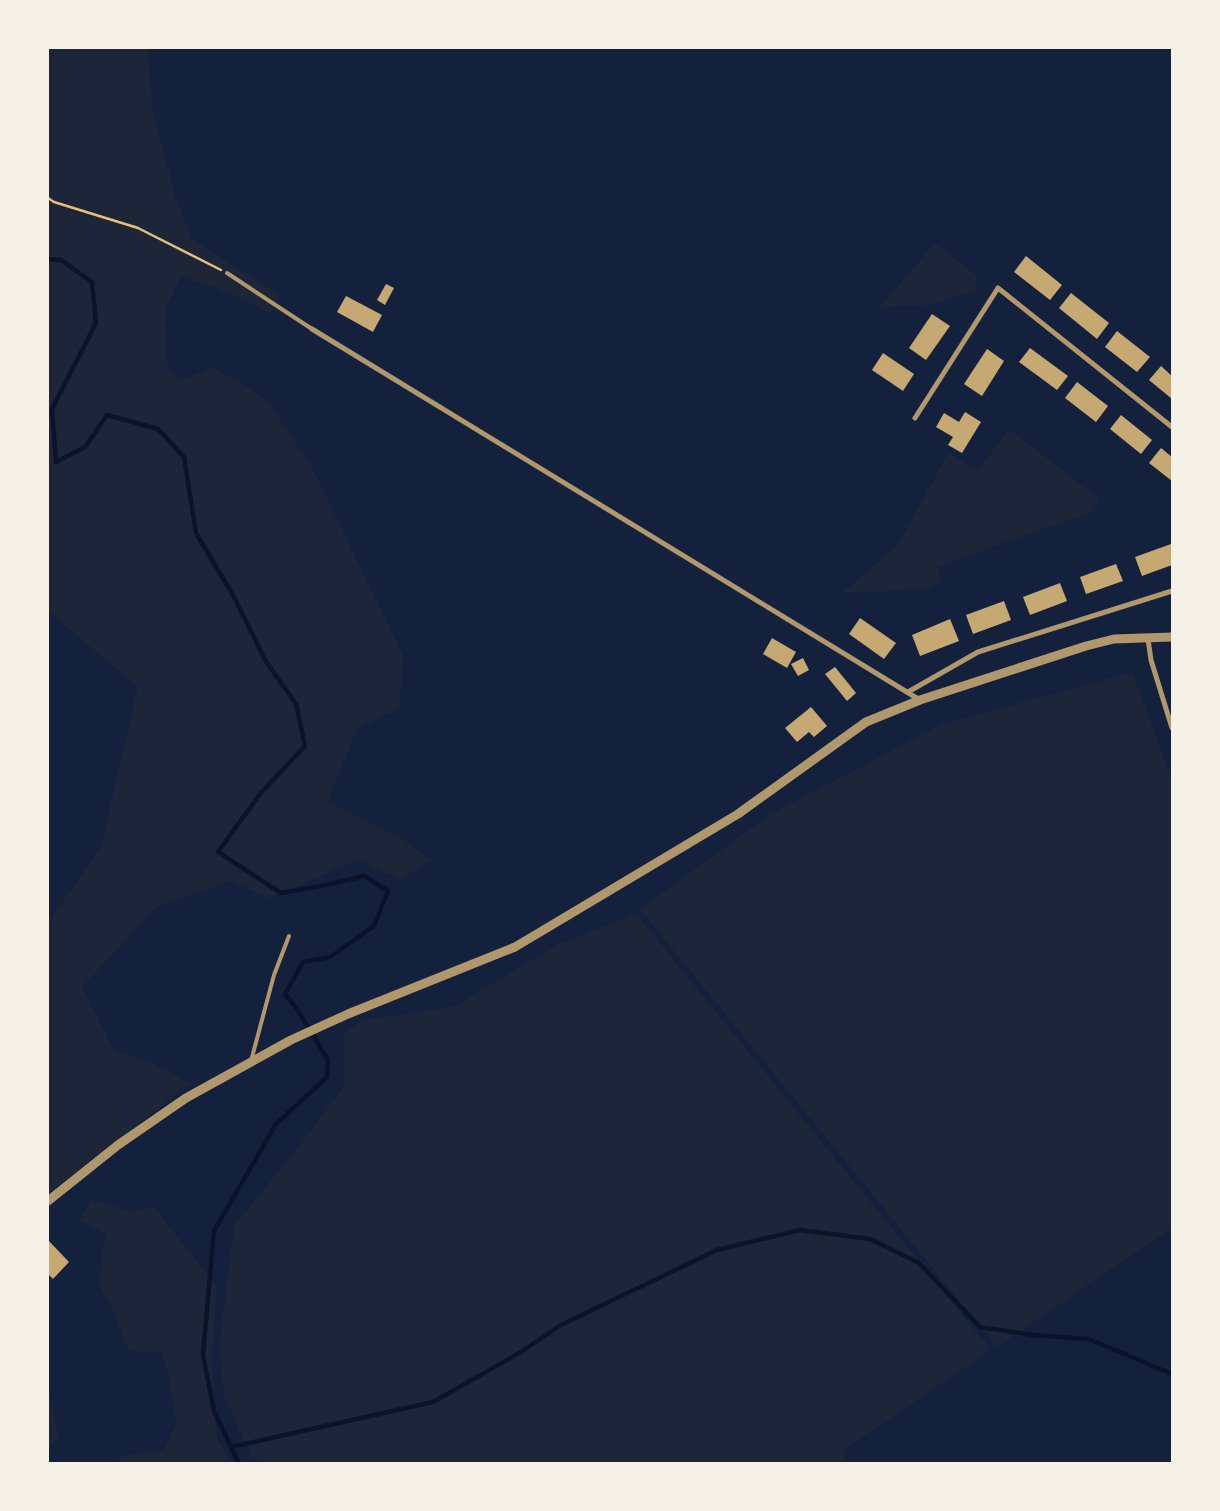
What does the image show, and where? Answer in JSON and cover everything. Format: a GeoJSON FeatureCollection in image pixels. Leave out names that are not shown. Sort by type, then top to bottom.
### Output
{"type":"FeatureCollection","features":[{"type":"Feature","properties":{"kind":"street"},"geometry":{"type":"LineString","coordinates":[[915,418],[998,288],[1172,427]]}},
{"type":"Feature","properties":{"kind":"street"},"geometry":{"type":"LineString","coordinates":[[312,329],[920,700]]}},
{"type":"Feature","properties":{"kind":"street"},"geometry":{"type":"LineString","coordinates":[[908,692],[978,652],[1172,591]]}},
{"type":"Feature","properties":{"kind":"street"},"geometry":{"type":"LineString","coordinates":[[48,1201],[118,1145],[186,1098],[290,1040],[348,1014],[515,947],[738,814],[866,722],[920,700],[1086,646],[1114,639],[1172,637]]}},
{"type":"Feature","properties":{"kind":"street"},"geometry":{"type":"LineString","coordinates":[[1148,639],[1151,660],[1172,728]]}},
{"type":"Feature","properties":{"kind":"lane"},"geometry":{"type":"LineString","coordinates":[[227,274],[312,329]]}},
{"type":"Feature","properties":{"kind":"lane"},"geometry":{"type":"LineString","coordinates":[[251,1062],[274,975],[289,936]]}},
{"type":"Feature","properties":{"kind":"path"},"geometry":{"type":"LineString","coordinates":[[48,198],[54,202],[138,228],[227,274]]}},
{"type":"Feature","properties":{"kind":"shaded area"},"geometry":{"type":"Polygon","coordinates":[[[48,48],[147,48],[153,111],[175,195],[192,239],[280,295],[270,313],[220,289],[181,277],[165,309],[168,371],[185,379],[213,367],[266,399],[312,468],[403,655],[399,709],[358,728],[327,801],[403,839],[430,860],[401,880],[358,860],[269,898],[231,881],[156,907],[82,987],[114,1050],[155,1064],[190,1084],[48,1194],[48,923],[101,847],[138,687],[48,611],[48,48]]]}},
{"type":"Feature","properties":{"kind":"shaded area"},"geometry":{"type":"Polygon","coordinates":[[[935,243],[977,276],[976,290],[929,305],[880,307],[935,243]]]}},
{"type":"Feature","properties":{"kind":"shaded area"},"geometry":{"type":"Polygon","coordinates":[[[1009,429],[1100,499],[1094,511],[937,567],[942,581],[923,590],[842,593],[898,545],[949,452],[978,471],[1009,429]]]}},
{"type":"Feature","properties":{"kind":"shaded area"},"geometry":{"type":"Polygon","coordinates":[[[1132,672],[1172,780],[1172,1228],[997,1347],[640,909],[771,814],[940,725],[1132,672]]]}},
{"type":"Feature","properties":{"kind":"shaded area"},"geometry":{"type":"Polygon","coordinates":[[[636,914],[991,1350],[843,1450],[846,1463],[261,1463],[251,1455],[224,1396],[219,1345],[234,1226],[299,1146],[344,1086],[344,1034],[364,1020],[456,1006],[556,945],[636,914]]]}},
{"type":"Feature","properties":{"kind":"shaded area"},"geometry":{"type":"Polygon","coordinates":[[[91,1200],[135,1212],[154,1207],[217,1287],[212,1359],[217,1438],[232,1463],[118,1463],[121,1456],[163,1451],[176,1425],[169,1378],[162,1352],[129,1351],[115,1315],[99,1285],[105,1233],[79,1221],[91,1200]]]}},
{"type":"Feature","properties":{"kind":"shaded area"},"geometry":{"type":"Polygon","coordinates":[[[48,1385],[58,1436],[48,1450],[48,1385]]]}},
{"type":"Feature","properties":{"kind":"building"},"geometry":{"type":"Polygon","coordinates":[[[1026,256],[1062,285],[1050,300],[1014,272],[1026,256]]]}},
{"type":"Feature","properties":{"kind":"building"},"geometry":{"type":"Polygon","coordinates":[[[386,284],[394,288],[385,305],[377,300],[386,284]]]}},
{"type":"Feature","properties":{"kind":"building"},"geometry":{"type":"Polygon","coordinates":[[[1071,293],[1109,323],[1097,339],[1059,308],[1071,293]]]}},
{"type":"Feature","properties":{"kind":"building"},"geometry":{"type":"Polygon","coordinates":[[[346,296],[382,315],[373,332],[337,312],[346,296]]]}},
{"type":"Feature","properties":{"kind":"building"},"geometry":{"type":"Polygon","coordinates":[[[932,314],[950,326],[926,360],[909,348],[932,314]]]}},
{"type":"Feature","properties":{"kind":"building"},"geometry":{"type":"Polygon","coordinates":[[[1117,331],[1150,357],[1137,372],[1105,347],[1117,331]]]}},
{"type":"Feature","properties":{"kind":"building"},"geometry":{"type":"Polygon","coordinates":[[[1030,348],[1068,376],[1057,390],[1019,362],[1030,348]]]}},
{"type":"Feature","properties":{"kind":"building"},"geometry":{"type":"Polygon","coordinates":[[[987,349],[1004,361],[982,396],[964,384],[987,349]]]}},
{"type":"Feature","properties":{"kind":"building"},"geometry":{"type":"Polygon","coordinates":[[[883,353],[914,374],[903,391],[872,370],[883,353]]]}},
{"type":"Feature","properties":{"kind":"building"},"geometry":{"type":"Polygon","coordinates":[[[1161,366],[1172,376],[1172,399],[1149,380],[1161,366]]]}},
{"type":"Feature","properties":{"kind":"building"},"geometry":{"type":"Polygon","coordinates":[[[1077,382],[1108,406],[1096,422],[1065,398],[1077,382]]]}},
{"type":"Feature","properties":{"kind":"building"},"geometry":{"type":"Polygon","coordinates":[[[965,412],[981,422],[962,453],[948,445],[953,437],[936,427],[944,413],[959,422],[965,412]]]}},
{"type":"Feature","properties":{"kind":"building"},"geometry":{"type":"Polygon","coordinates":[[[1121,415],[1152,440],[1141,454],[1110,429],[1121,415]]]}},
{"type":"Feature","properties":{"kind":"building"},"geometry":{"type":"Polygon","coordinates":[[[1161,448],[1172,457],[1172,481],[1149,463],[1161,448]]]}},
{"type":"Feature","properties":{"kind":"building"},"geometry":{"type":"Polygon","coordinates":[[[1171,544],[1172,565],[1142,576],[1135,557],[1171,544]]]}},
{"type":"Feature","properties":{"kind":"building"},"geometry":{"type":"Polygon","coordinates":[[[1116,564],[1123,581],[1086,594],[1080,577],[1116,564]]]}},
{"type":"Feature","properties":{"kind":"building"},"geometry":{"type":"Polygon","coordinates":[[[1060,583],[1067,601],[1030,615],[1023,597],[1060,583]]]}},
{"type":"Feature","properties":{"kind":"building"},"geometry":{"type":"Polygon","coordinates":[[[1004,601],[1011,620],[973,634],[966,615],[1004,601]]]}},
{"type":"Feature","properties":{"kind":"building"},"geometry":{"type":"Polygon","coordinates":[[[860,618],[896,643],[884,659],[849,634],[860,618]]]}},
{"type":"Feature","properties":{"kind":"building"},"geometry":{"type":"Polygon","coordinates":[[[950,619],[959,641],[920,656],[912,635],[950,619]]]}},
{"type":"Feature","properties":{"kind":"building"},"geometry":{"type":"Polygon","coordinates":[[[772,638],[796,652],[787,668],[763,654],[772,638]]]}},
{"type":"Feature","properties":{"kind":"building"},"geometry":{"type":"Polygon","coordinates":[[[803,658],[809,670],[798,676],[791,664],[803,658]]]}},
{"type":"Feature","properties":{"kind":"building"},"geometry":{"type":"Polygon","coordinates":[[[835,667],[856,693],[847,701],[825,674],[835,667]]]}},
{"type":"Feature","properties":{"kind":"building"},"geometry":{"type":"Polygon","coordinates":[[[811,707],[827,726],[814,737],[809,732],[797,742],[785,728],[811,707]]]}},
{"type":"Feature","properties":{"kind":"building"},"geometry":{"type":"Polygon","coordinates":[[[48,1240],[69,1262],[53,1279],[48,1274],[48,1240]]]}},
{"type":"Feature","properties":{"kind":"waterway"},"geometry":{"type":"LineString","coordinates":[[48,259],[61,260],[92,282],[96,323],[52,409],[56,462],[85,447],[107,415],[158,429],[184,457],[196,533],[234,597],[265,660],[296,704],[305,746],[260,794],[218,852],[281,893],[364,876],[388,891],[374,926],[330,957],[303,962],[285,994],[297,1009],[328,1060],[327,1077],[276,1124],[214,1231],[203,1355],[214,1411],[239,1464]]}},
{"type":"Feature","properties":{"kind":"waterway"},"geometry":{"type":"LineString","coordinates":[[231,1447],[433,1402],[521,1352],[561,1325],[717,1250],[800,1230],[870,1239],[919,1263],[980,1327],[1033,1335],[1089,1339],[1172,1374]]}}]}
